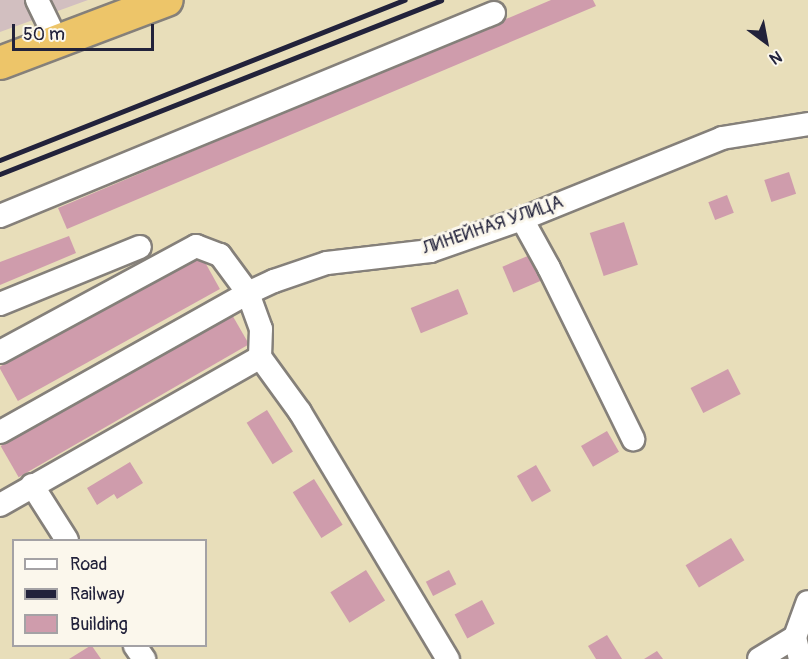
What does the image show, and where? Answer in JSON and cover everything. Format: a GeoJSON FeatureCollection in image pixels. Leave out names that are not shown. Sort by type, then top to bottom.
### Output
{"type":"FeatureCollection","features":[{"type":"Feature","properties":{"kind":"highway"},"geometry":{"type":"LineString","coordinates":[[0,63],[167,0]]}},
{"type":"Feature","properties":{"kind":"street"},"geometry":{"type":"LineString","coordinates":[[37,0],[57,41]]}},
{"type":"Feature","properties":{"kind":"street"},"geometry":{"type":"LineString","coordinates":[[0,216],[495,13]]}},
{"type":"Feature","properties":{"kind":"street","name":"ЛИНЕЙНАЯ УЛИЦА"},"geometry":{"type":"LineString","coordinates":[[0,432],[248,293],[274,281],[327,263],[430,251],[522,219],[722,138],[808,124]]}},
{"type":"Feature","properties":{"kind":"street"},"geometry":{"type":"LineString","coordinates":[[522,219],[549,268],[633,440]]}},
{"type":"Feature","properties":{"kind":"street"},"geometry":{"type":"LineString","coordinates":[[0,352],[196,246],[220,255],[248,293],[261,329],[260,357],[300,412],[448,659]]}},
{"type":"Feature","properties":{"kind":"street"},"geometry":{"type":"LineString","coordinates":[[0,304],[140,247]]}},
{"type":"Feature","properties":{"kind":"street"},"geometry":{"type":"LineString","coordinates":[[0,505],[260,357]]}},
{"type":"Feature","properties":{"kind":"street"},"geometry":{"type":"LineString","coordinates":[[32,485],[66,539]]}},
{"type":"Feature","properties":{"kind":"street"},"geometry":{"type":"LineString","coordinates":[[759,659],[798,648],[808,602]]}},
{"type":"Feature","properties":{"kind":"shaded area"},"geometry":{"type":"Polygon","coordinates":[[[0,0],[88,0],[0,32],[0,0]]]}},
{"type":"Feature","properties":{"kind":"building"},"geometry":{"type":"Polygon","coordinates":[[[551,0],[593,0],[596,6],[67,229],[58,208],[551,0]]]}},
{"type":"Feature","properties":{"kind":"building"},"geometry":{"type":"Polygon","coordinates":[[[789,172],[796,194],[771,202],[764,180],[789,172]]]}},
{"type":"Feature","properties":{"kind":"building"},"geometry":{"type":"Polygon","coordinates":[[[727,195],[734,213],[715,220],[708,202],[727,195]]]}},
{"type":"Feature","properties":{"kind":"building"},"geometry":{"type":"Polygon","coordinates":[[[624,222],[638,265],[604,276],[590,233],[624,222]]]}},
{"type":"Feature","properties":{"kind":"building"},"geometry":{"type":"Polygon","coordinates":[[[69,236],[76,253],[0,285],[0,262],[69,236]]]}},
{"type":"Feature","properties":{"kind":"building"},"geometry":{"type":"Polygon","coordinates":[[[201,255],[220,289],[18,401],[0,366],[201,255]]]}},
{"type":"Feature","properties":{"kind":"building"},"geometry":{"type":"Polygon","coordinates":[[[530,255],[541,281],[513,292],[502,267],[530,255]]]}},
{"type":"Feature","properties":{"kind":"building"},"geometry":{"type":"Polygon","coordinates":[[[458,289],[468,314],[421,333],[411,308],[458,289]]]}},
{"type":"Feature","properties":{"kind":"building"},"geometry":{"type":"Polygon","coordinates":[[[231,313],[249,344],[19,477],[1,446],[231,313]]]}},
{"type":"Feature","properties":{"kind":"building"},"geometry":{"type":"Polygon","coordinates":[[[728,369],[741,394],[703,413],[691,388],[728,369]]]}},
{"type":"Feature","properties":{"kind":"building"},"geometry":{"type":"Polygon","coordinates":[[[267,410],[293,452],[273,464],[247,423],[267,410]]]}},
{"type":"Feature","properties":{"kind":"building"},"geometry":{"type":"Polygon","coordinates":[[[607,431],[619,452],[593,467],[581,446],[607,431]]]}},
{"type":"Feature","properties":{"kind":"building"},"geometry":{"type":"Polygon","coordinates":[[[130,462],[143,483],[117,499],[114,494],[97,505],[87,488],[130,462]]]}},
{"type":"Feature","properties":{"kind":"building"},"geometry":{"type":"Polygon","coordinates":[[[536,465],[551,491],[532,502],[517,476],[536,465]]]}},
{"type":"Feature","properties":{"kind":"building"},"geometry":{"type":"Polygon","coordinates":[[[314,479],[343,525],[321,538],[293,492],[314,479]]]}},
{"type":"Feature","properties":{"kind":"building"},"geometry":{"type":"Polygon","coordinates":[[[731,538],[744,560],[699,588],[686,565],[731,538]]]}},
{"type":"Feature","properties":{"kind":"building"},"geometry":{"type":"Polygon","coordinates":[[[366,570],[385,601],[349,623],[330,592],[366,570]]]}},
{"type":"Feature","properties":{"kind":"building"},"geometry":{"type":"Polygon","coordinates":[[[449,570],[456,584],[433,596],[426,582],[449,570]]]}},
{"type":"Feature","properties":{"kind":"building"},"geometry":{"type":"Polygon","coordinates":[[[482,600],[495,624],[467,638],[455,615],[482,600]]]}},
{"type":"Feature","properties":{"kind":"building"},"geometry":{"type":"Polygon","coordinates":[[[607,635],[622,659],[596,659],[588,646],[607,635]]]}},
{"type":"Feature","properties":{"kind":"building"},"geometry":{"type":"Polygon","coordinates":[[[88,647],[93,647],[101,659],[69,659],[88,647]]]}},
{"type":"Feature","properties":{"kind":"building"},"geometry":{"type":"Polygon","coordinates":[[[657,651],[663,659],[644,659],[657,651]]]}},
{"type":"Feature","properties":{"kind":"railway"},"geometry":{"type":"LineString","coordinates":[[0,160],[405,0]]}},
{"type":"Feature","properties":{"kind":"railway"},"geometry":{"type":"LineString","coordinates":[[0,174],[441,0]]}}]}
